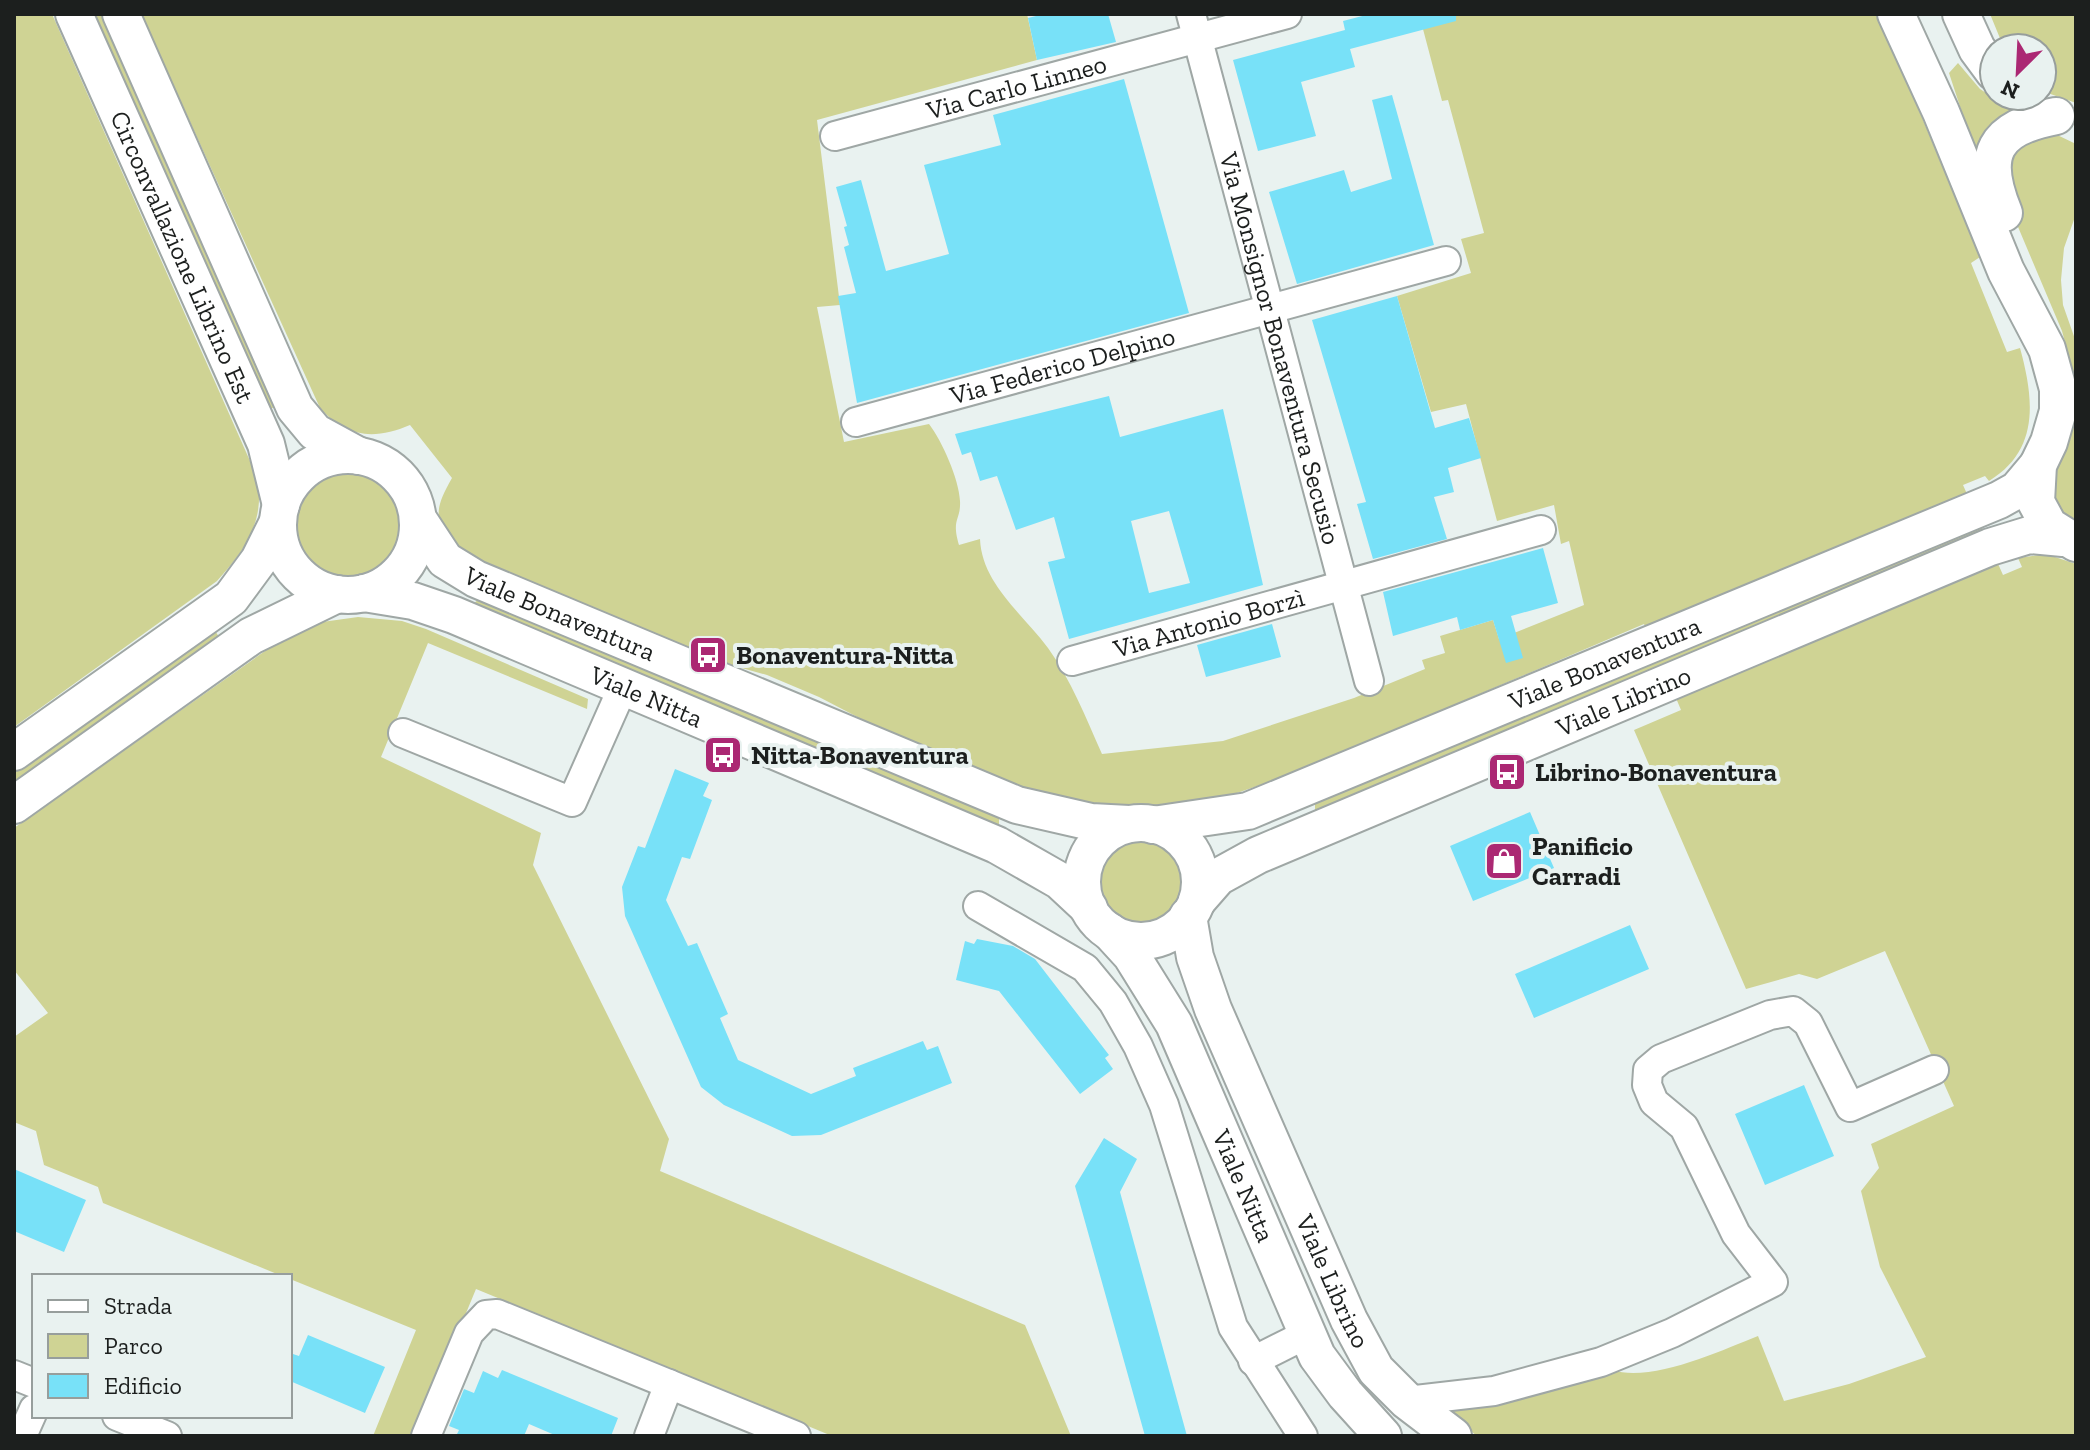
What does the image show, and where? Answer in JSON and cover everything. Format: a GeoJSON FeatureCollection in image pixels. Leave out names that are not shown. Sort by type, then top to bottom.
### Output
{"type":"FeatureCollection","features":[{"type":"Feature","properties":{"kind":"main road","name":"Circonvallazione Librino Est"},"geometry":{"type":"LineString","coordinates":[[74,14],[266,444],[279,513]]}},
{"type":"Feature","properties":{"kind":"main road"},"geometry":{"type":"LineString","coordinates":[[14,805],[251,636],[350,594],[381,587],[402,570],[415,546],[418,519],[410,492],[400,477],[377,461],[359,456],[315,432],[295,408],[121,14]]}},
{"type":"Feature","properties":{"kind":"main road"},"geometry":{"type":"LineString","coordinates":[[1896,14],[1941,112],[2006,271],[2041,335]]}},
{"type":"Feature","properties":{"kind":"main road"},"geometry":{"type":"LineString","coordinates":[[1913,14],[1941,112]]}},
{"type":"Feature","properties":{"kind":"main road"},"geometry":{"type":"LineString","coordinates":[[1961,14],[1978,50]]}},
{"type":"Feature","properties":{"kind":"main road"},"geometry":{"type":"LineString","coordinates":[[2070,121],[2030,121],[2006,136],[1991,166],[1992,183],[2026,264],[2041,335],[2058,389],[2058,411],[2038,465],[2036,502],[2049,526],[2070,540]]}},
{"type":"Feature","properties":{"kind":"main road"},"geometry":{"type":"LineString","coordinates":[[14,752],[231,598],[259,560],[294,480],[314,463],[332,456],[359,456]]}},
{"type":"Feature","properties":{"kind":"main road","name":"Viale Bonaventura"},"geometry":{"type":"LineString","coordinates":[[418,519],[445,560],[476,579],[1017,805],[1091,822],[1141,824],[1248,811],[1653,646],[1974,510],[2017,490],[2038,465]]}},
{"type":"Feature","properties":{"kind":"main road"},"geometry":{"type":"LineString","coordinates":[[279,513],[282,549],[297,572],[319,589],[350,594]]}},
{"type":"Feature","properties":{"kind":"main road","name":"Viale Librino"},"geometry":{"type":"LineString","coordinates":[[1453,1436],[1407,1401],[1376,1370],[1349,1320],[1213,1009],[1195,957],[1193,908],[1218,877],[1258,855],[2013,537],[2070,540]]}},
{"type":"Feature","properties":{"kind":"main road","name":"Viale Nitta"},"geometry":{"type":"LineString","coordinates":[[350,594],[413,601],[454,615],[997,845],[1060,881],[1131,955],[1174,1024],[1307,1334],[1345,1394],[1383,1436]]}},
{"type":"Feature","properties":{"kind":"main road"},"geometry":{"type":"LineString","coordinates":[[1141,824],[1174,833],[1194,856],[1200,878],[1193,908],[1172,932],[1152,940],[1129,940],[1099,919],[1083,886],[1088,856],[1108,833],[1141,824]]}},
{"type":"Feature","properties":{"kind":"street","name":"Via Carlo Linneo"},"geometry":{"type":"LineString","coordinates":[[835,136],[1195,26],[1287,14]]}},
{"type":"Feature","properties":{"kind":"street","name":"Via Monsignor Bonaventura Secusio"},"geometry":{"type":"LineString","coordinates":[[1195,26],[1369,681]]}},
{"type":"Feature","properties":{"kind":"street","name":"Via Federico Delpino"},"geometry":{"type":"LineString","coordinates":[[856,422],[1446,261]]}},
{"type":"Feature","properties":{"kind":"street","name":"Via Antonio Borzì"},"geometry":{"type":"LineString","coordinates":[[1072,661],[1541,530]]}},
{"type":"Feature","properties":{"kind":"street"},"geometry":{"type":"LineString","coordinates":[[403,733],[572,802],[623,687]]}},
{"type":"Feature","properties":{"kind":"street"},"geometry":{"type":"LineString","coordinates":[[978,906],[1085,968],[1113,1002],[1138,1046],[1164,1105],[1216,1282],[1233,1327],[1303,1436]]}},
{"type":"Feature","properties":{"kind":"street"},"geometry":{"type":"LineString","coordinates":[[1407,1401],[1494,1391],[1601,1362],[1672,1333],[1773,1282],[1736,1234],[1684,1127],[1654,1102],[1647,1085],[1648,1070],[1661,1059],[1770,1015],[1793,1011],[1808,1023],[1850,1107],[1934,1070]]}},
{"type":"Feature","properties":{"kind":"street"},"geometry":{"type":"LineString","coordinates":[[426,1436],[469,1333],[486,1315],[497,1314],[796,1436]]}},
{"type":"Feature","properties":{"kind":"street"},"geometry":{"type":"LineString","coordinates":[[1253,1361],[1307,1334]]}},
{"type":"Feature","properties":{"kind":"street"},"geometry":{"type":"LineString","coordinates":[[649,1436],[669,1384]]}},
{"type":"Feature","properties":{"kind":"street"},"geometry":{"type":"LineString","coordinates":[[22,1436],[32,1414]]}},
{"type":"Feature","properties":{"kind":"street"},"geometry":{"type":"LineString","coordinates":[[122,1418],[167,1436]]}},
{"type":"Feature","properties":{"kind":"green space"},"geometry":{"type":"Polygon","coordinates":[[[14,14],[52,14],[258,479],[259,495],[251,534],[217,581],[14,727],[14,14]]]}},
{"type":"Feature","properties":{"kind":"green space"},"geometry":{"type":"Polygon","coordinates":[[[87,14],[104,14],[277,407],[268,409],[87,14]]]}},
{"type":"Feature","properties":{"kind":"green space"},"geometry":{"type":"Polygon","coordinates":[[[141,14],[1027,14],[1037,60],[817,120],[840,305],[817,307],[844,442],[929,424],[957,482],[960,508],[956,530],[959,545],[980,539],[988,570],[1005,598],[1056,660],[1102,754],[1223,741],[1354,698],[1425,669],[1422,660],[1445,653],[1440,636],[1493,620],[1499,639],[1584,605],[1569,541],[1561,544],[1554,505],[1497,521],[1466,404],[1431,412],[1397,296],[1471,273],[1461,239],[1484,233],[1448,100],[1442,101],[1419,14],[1879,14],[1980,257],[1971,263],[2007,352],[2020,348],[2025,367],[2030,404],[2025,439],[2006,468],[1989,481],[1985,476],[1963,485],[2003,575],[2022,567],[2018,558],[2046,554],[2076,564],[2076,1436],[1477,1436],[1446,1411],[1612,1370],[1628,1373],[1665,1369],[1758,1336],[1784,1401],[1849,1384],[1926,1357],[1880,1267],[1861,1191],[1879,1168],[1871,1144],[1954,1106],[1885,951],[1817,979],[1799,974],[1746,989],[1634,730],[1681,710],[1665,672],[1318,813],[1315,810],[1315,802],[1658,656],[1644,624],[1292,774],[1231,795],[1156,806],[1088,803],[1027,791],[892,735],[819,697],[767,675],[699,656],[464,554],[447,535],[439,519],[441,502],[452,478],[410,425],[385,433],[351,431],[320,408],[141,14]]]}},
{"type":"Feature","properties":{"kind":"green space"},"geometry":{"type":"Polygon","coordinates":[[[1990,14],[2076,14],[2076,103],[2058,97],[2058,32],[1997,32],[1990,14]]]}},
{"type":"Feature","properties":{"kind":"green space"},"geometry":{"type":"Polygon","coordinates":[[[1958,63],[1978,87],[1978,112],[2009,112],[1986,130],[1975,152],[1949,73],[1958,63]]]}},
{"type":"Feature","properties":{"kind":"green space"},"geometry":{"type":"Polygon","coordinates":[[[2051,132],[2076,144],[2076,214],[2064,248],[2061,280],[2063,305],[2076,342],[2076,383],[2062,331],[2002,189],[2009,151],[2051,132]]]}},
{"type":"Feature","properties":{"kind":"green space"},"geometry":{"type":"Polygon","coordinates":[[[2076,405],[2076,529],[2055,513],[2051,475],[2071,434],[2076,405]]]}},
{"type":"Feature","properties":{"kind":"green space"},"geometry":{"type":"Polygon","coordinates":[[[348,471],[369,475],[387,487],[399,505],[403,526],[399,547],[387,565],[369,577],[348,581],[327,577],[309,565],[297,547],[293,526],[297,505],[309,487],[327,475],[348,471]]]}},
{"type":"Feature","properties":{"kind":"green space"},"geometry":{"type":"Polygon","coordinates":[[[479,599],[999,816],[999,827],[473,604],[479,599]]]}},
{"type":"Feature","properties":{"kind":"green space"},"geometry":{"type":"Polygon","coordinates":[[[358,617],[402,621],[588,699],[587,709],[428,643],[381,757],[541,833],[533,865],[669,1139],[660,1171],[1025,1325],[1071,1436],[832,1436],[476,1289],[415,1436],[373,1436],[416,1330],[292,1280],[292,1274],[277,1274],[103,1203],[98,1187],[44,1165],[36,1131],[14,1122],[14,1037],[48,1013],[14,970],[14,828],[292,632],[315,623],[358,617]]]}},
{"type":"Feature","properties":{"kind":"green space"},"geometry":{"type":"Polygon","coordinates":[[[214,629],[219,637],[14,789],[14,768],[214,629]]]}},
{"type":"Feature","properties":{"kind":"green space"},"geometry":{"type":"Polygon","coordinates":[[[1142,838],[1159,842],[1174,851],[1183,866],[1187,883],[1183,900],[1174,915],[1159,924],[1142,928],[1125,924],[1110,915],[1101,900],[1097,883],[1101,866],[1110,851],[1125,842],[1142,838]]]}},
{"type":"Feature","properties":{"kind":"building"},"geometry":{"type":"Polygon","coordinates":[[[1044,14],[1108,14],[1116,42],[1037,60],[1028,18],[1044,14]]]}},
{"type":"Feature","properties":{"kind":"building"},"geometry":{"type":"Polygon","coordinates":[[[1370,14],[1456,14],[1456,21],[1350,49],[1355,67],[1301,82],[1316,136],[1258,151],[1233,60],[1345,30],[1343,21],[1370,14]]]}},
{"type":"Feature","properties":{"kind":"building"},"geometry":{"type":"Polygon","coordinates":[[[1124,79],[1189,313],[857,403],[838,296],[856,293],[844,247],[849,245],[844,227],[847,226],[836,187],[861,180],[886,271],[949,254],[924,165],[1001,145],[993,115],[1124,79]]]}},
{"type":"Feature","properties":{"kind":"building"},"geometry":{"type":"Polygon","coordinates":[[[1392,95],[1434,245],[1297,284],[1269,192],[1344,170],[1351,192],[1392,179],[1372,100],[1392,95]]]}},
{"type":"Feature","properties":{"kind":"building"},"geometry":{"type":"Polygon","coordinates":[[[1397,296],[1435,428],[1469,418],[1481,458],[1448,468],[1454,492],[1434,497],[1447,539],[1373,559],[1357,504],[1366,502],[1312,320],[1397,296]]]}},
{"type":"Feature","properties":{"kind":"building"},"geometry":{"type":"Polygon","coordinates":[[[1109,396],[1120,437],[1223,409],[1263,585],[1069,639],[1048,562],[1065,558],[1054,517],[1016,530],[997,476],[980,481],[971,452],[962,455],[955,434],[1109,396]],[[1169,511],[1131,521],[1149,593],[1190,583],[1169,511]]]}},
{"type":"Feature","properties":{"kind":"building"},"geometry":{"type":"Polygon","coordinates":[[[1543,548],[1558,603],[1511,616],[1523,658],[1506,663],[1493,620],[1460,630],[1457,617],[1393,636],[1383,592],[1543,548]]]}},
{"type":"Feature","properties":{"kind":"building"},"geometry":{"type":"Polygon","coordinates":[[[1272,624],[1281,657],[1206,677],[1197,645],[1272,624]]]}},
{"type":"Feature","properties":{"kind":"building"},"geometry":{"type":"Polygon","coordinates":[[[675,769],[709,783],[703,796],[712,800],[690,859],[682,857],[666,900],[688,946],[697,943],[728,1014],[720,1018],[738,1060],[811,1094],[856,1076],[853,1068],[923,1041],[927,1050],[938,1046],[952,1083],[821,1135],[792,1136],[724,1105],[701,1087],[625,916],[622,887],[638,846],[645,848],[675,769]]]}},
{"type":"Feature","properties":{"kind":"building"},"geometry":{"type":"Polygon","coordinates":[[[1530,812],[1554,868],[1473,901],[1450,846],[1530,812]]]}},
{"type":"Feature","properties":{"kind":"building"},"geometry":{"type":"Polygon","coordinates":[[[1630,925],[1649,969],[1534,1018],[1515,974],[1630,925]]]}},
{"type":"Feature","properties":{"kind":"building"},"geometry":{"type":"Polygon","coordinates":[[[977,939],[1013,946],[1035,959],[1109,1055],[1105,1058],[1113,1069],[1080,1094],[999,991],[956,980],[965,941],[974,944],[977,939]]]}},
{"type":"Feature","properties":{"kind":"building"},"geometry":{"type":"Polygon","coordinates":[[[1804,1085],[1834,1156],[1765,1185],[1735,1114],[1804,1085]]]}},
{"type":"Feature","properties":{"kind":"building"},"geometry":{"type":"Polygon","coordinates":[[[1104,1138],[1137,1159],[1120,1192],[1187,1436],[1145,1436],[1075,1186],[1104,1138]]]}},
{"type":"Feature","properties":{"kind":"building"},"geometry":{"type":"Polygon","coordinates":[[[14,1169],[86,1200],[64,1252],[14,1231],[14,1169]]]}},
{"type":"Feature","properties":{"kind":"building"},"geometry":{"type":"Polygon","coordinates":[[[308,1335],[385,1367],[365,1413],[292,1382],[292,1354],[299,1356],[308,1335]]]}},
{"type":"Feature","properties":{"kind":"building"},"geometry":{"type":"Polygon","coordinates":[[[502,1370],[618,1418],[611,1436],[557,1436],[529,1424],[524,1436],[456,1436],[459,1430],[449,1426],[464,1389],[474,1393],[483,1371],[498,1378],[502,1370]]]}},
{"type":"Feature","properties":{"kind":"place","name":"Bonaventura-Nitta"},"geometry":{"type":"Point","coordinates":[708,655]}},
{"type":"Feature","properties":{"kind":"place","name":"Nitta-Bonaventura"},"geometry":{"type":"Point","coordinates":[723,755]}},
{"type":"Feature","properties":{"kind":"place","name":"Librino-Bonaventura"},"geometry":{"type":"Point","coordinates":[1507,772]}},
{"type":"Feature","properties":{"kind":"place","name":"Panificio Carradi"},"geometry":{"type":"Point","coordinates":[1504,861]}}]}
